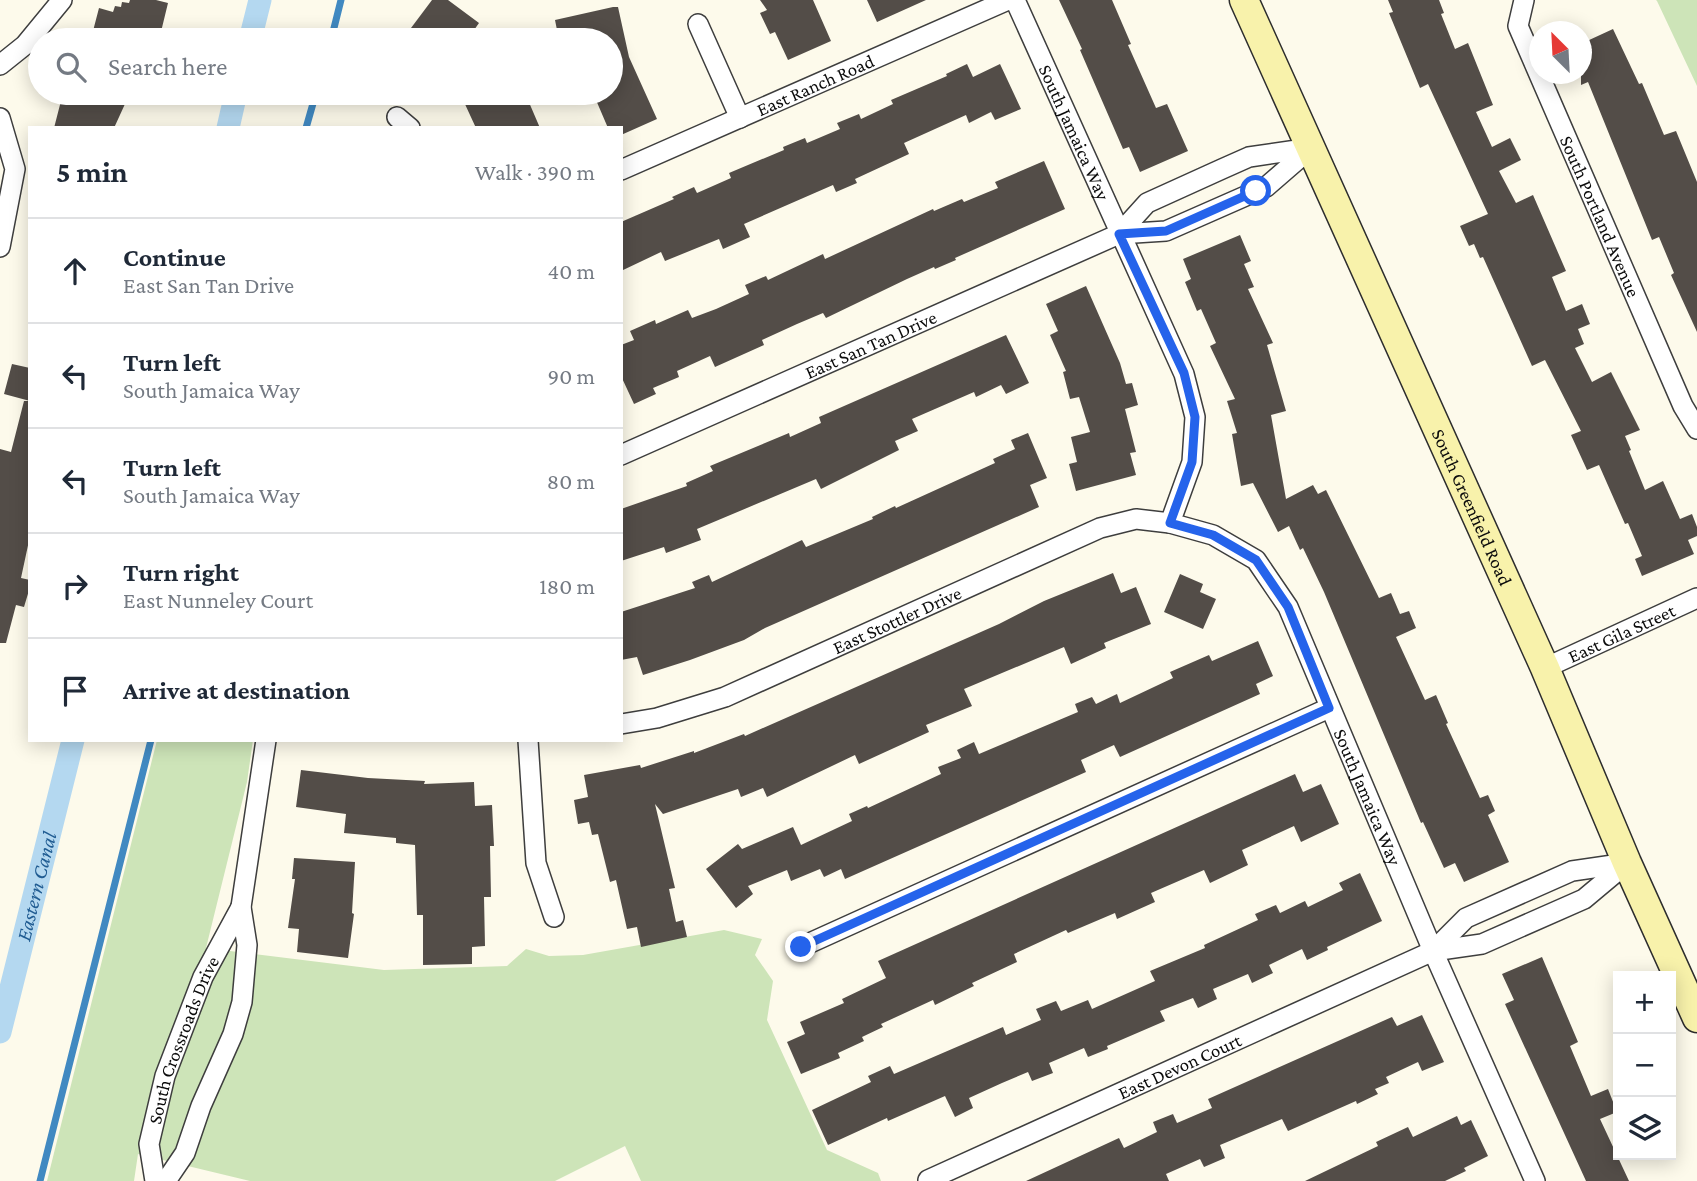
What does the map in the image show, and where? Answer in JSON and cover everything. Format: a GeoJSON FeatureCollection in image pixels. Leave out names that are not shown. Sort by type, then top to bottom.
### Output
{"type":"FeatureCollection","features":[{"type":"Feature","properties":{"kind":"main road","name":"South Greenfield Road"},"geometry":{"type":"LineString","coordinates":[[1244,0],[1545,667],[1627,863],[1697,1018]]}},
{"type":"Feature","properties":{"kind":"street"},"geometry":{"type":"LineString","coordinates":[[39,28],[62,0]]}},
{"type":"Feature","properties":{"kind":"street","name":"East Ranch Road"},"geometry":{"type":"LineString","coordinates":[[623,169],[1008,0]]}},
{"type":"Feature","properties":{"kind":"street","name":"South Jamaica Way"},"geometry":{"type":"LineString","coordinates":[[1015,0],[1184,373],[1195,417],[1192,462],[1170,523],[1213,535],[1256,560],[1288,607],[1433,951],[1535,1181]]}},
{"type":"Feature","properties":{"kind":"street","name":"South Portland Avenue"},"geometry":{"type":"LineString","coordinates":[[1524,0],[1518,26],[1683,406],[1697,429]]}},
{"type":"Feature","properties":{"kind":"street"},"geometry":{"type":"LineString","coordinates":[[698,24],[740,118]]}},
{"type":"Feature","properties":{"kind":"street"},"geometry":{"type":"LineString","coordinates":[[0,65],[28,41]]}},
{"type":"Feature","properties":{"kind":"street"},"geometry":{"type":"LineString","coordinates":[[0,118],[15,169],[0,247]]}},
{"type":"Feature","properties":{"kind":"street","name":"East San Tan Drive"},"geometry":{"type":"LineString","coordinates":[[1119,234],[1147,203],[1250,156],[1311,148]]}},
{"type":"Feature","properties":{"kind":"street","name":"East San Tan Drive"},"geometry":{"type":"LineString","coordinates":[[623,454],[1119,234],[1166,231],[1266,187],[1311,148]]}},
{"type":"Feature","properties":{"kind":"street","name":"East Stottler Drive"},"geometry":{"type":"LineString","coordinates":[[623,724],[657,718],[725,697],[1100,528],[1136,519],[1170,523]]}},
{"type":"Feature","properties":{"kind":"street","name":"East Gila Street"},"geometry":{"type":"LineString","coordinates":[[1545,667],[1697,598]]}},
{"type":"Feature","properties":{"kind":"street"},"geometry":{"type":"LineString","coordinates":[[801,947],[1329,708]]}},
{"type":"Feature","properties":{"kind":"street","name":"South Crossroads Drive"},"geometry":{"type":"LineString","coordinates":[[166,1181],[185,1153],[242,1002],[247,944],[241,907],[266,742]]}},
{"type":"Feature","properties":{"kind":"street"},"geometry":{"type":"LineString","coordinates":[[528,742],[536,863],[554,917]]}},
{"type":"Feature","properties":{"kind":"street","name":"East Devon Court"},"geometry":{"type":"LineString","coordinates":[[1433,951],[1466,918],[1573,871],[1627,863]]}},
{"type":"Feature","properties":{"kind":"street","name":"East Devon Court"},"geometry":{"type":"LineString","coordinates":[[928,1180],[1433,951],[1482,944],[1584,899],[1627,863]]}},
{"type":"Feature","properties":{"kind":"street","name":"South Crossroads Drive"},"geometry":{"type":"LineString","coordinates":[[155,1181],[149,1144],[165,1076],[203,977],[241,907]]}},
{"type":"Feature","properties":{"kind":"green space"},"geometry":{"type":"Polygon","coordinates":[[[1697,0],[1697,86],[1657,1],[1697,0]]]}},
{"type":"Feature","properties":{"kind":"green space"},"geometry":{"type":"Polygon","coordinates":[[[157,742],[253,742],[247,782],[206,948],[384,970],[507,966],[526,949],[549,956],[583,955],[724,930],[762,939],[755,955],[773,981],[767,1020],[827,1150],[878,1173],[881,1181],[641,1181],[625,1146],[555,1181],[250,1181],[138,1154],[134,1181],[47,1181],[157,742]]]}},
{"type":"Feature","properties":{"kind":"building"},"geometry":{"type":"Polygon","coordinates":[[[130,0],[156,0],[168,3],[162,28],[94,28],[99,8],[113,12],[115,6],[121,7],[122,2],[129,3],[130,0]]]}},
{"type":"Feature","properties":{"kind":"building"},"geometry":{"type":"Polygon","coordinates":[[[432,0],[448,0],[479,23],[475,28],[411,28],[432,0]]]}},
{"type":"Feature","properties":{"kind":"building"},"geometry":{"type":"Polygon","coordinates":[[[760,0],[813,0],[831,41],[788,60],[775,32],[770,34],[760,13],[767,10],[760,0]]]}},
{"type":"Feature","properties":{"kind":"building"},"geometry":{"type":"Polygon","coordinates":[[[867,0],[926,0],[877,22],[867,0]]]}},
{"type":"Feature","properties":{"kind":"building"},"geometry":{"type":"Polygon","coordinates":[[[1059,0],[1112,0],[1131,44],[1128,45],[1156,108],[1167,104],[1188,151],[1140,172],[1129,147],[1123,149],[1059,0]]]}},
{"type":"Feature","properties":{"kind":"building"},"geometry":{"type":"Polygon","coordinates":[[[1388,0],[1439,0],[1444,13],[1441,14],[1455,49],[1468,43],[1493,105],[1476,112],[1492,147],[1510,138],[1521,160],[1499,171],[1516,203],[1533,195],[1566,271],[1552,277],[1566,311],[1582,304],[1590,324],[1578,329],[1584,344],[1575,348],[1592,382],[1611,372],[1640,430],[1625,436],[1645,490],[1663,481],[1680,519],[1692,514],[1697,536],[1688,540],[1694,554],[1642,576],[1635,559],[1642,556],[1628,523],[1625,524],[1599,465],[1587,470],[1571,435],[1581,431],[1545,360],[1532,366],[1483,257],[1480,258],[1474,244],[1469,246],[1460,226],[1488,214],[1428,84],[1420,88],[1389,13],[1393,12],[1388,0]]]}},
{"type":"Feature","properties":{"kind":"building"},"geometry":{"type":"Polygon","coordinates":[[[618,7],[623,28],[557,28],[555,20],[618,7]]]}},
{"type":"Feature","properties":{"kind":"building"},"geometry":{"type":"Polygon","coordinates":[[[1613,29],[1639,84],[1642,83],[1664,135],[1676,131],[1697,182],[1697,332],[1671,275],[1674,273],[1659,237],[1652,240],[1589,84],[1592,84],[1592,39],[1613,29]]]}},
{"type":"Feature","properties":{"kind":"building"},"geometry":{"type":"Polygon","coordinates":[[[623,30],[629,57],[657,119],[623,134],[623,126],[607,126],[598,105],[623,105],[623,30]]]}},
{"type":"Feature","properties":{"kind":"building"},"geometry":{"type":"Polygon","coordinates":[[[967,64],[973,77],[1000,64],[1021,109],[995,120],[991,112],[969,123],[966,115],[904,143],[909,154],[855,179],[857,183],[836,192],[833,185],[744,224],[750,237],[723,249],[719,239],[665,261],[661,252],[623,270],[623,221],[674,199],[672,197],[694,187],[697,193],[731,178],[729,173],[784,150],[783,147],[805,138],[807,143],[840,129],[837,123],[859,114],[861,119],[893,104],[891,100],[947,76],[946,74],[967,64]]]}},
{"type":"Feature","properties":{"kind":"building"},"geometry":{"type":"Polygon","coordinates":[[[60,105],[125,105],[115,126],[55,126],[60,105]]]}},
{"type":"Feature","properties":{"kind":"building"},"geometry":{"type":"Polygon","coordinates":[[[465,105],[530,105],[539,126],[475,126],[465,105]]]}},
{"type":"Feature","properties":{"kind":"building"},"geometry":{"type":"Polygon","coordinates":[[[1044,161],[1065,209],[826,318],[823,313],[797,324],[762,340],[764,345],[715,367],[710,356],[677,371],[679,377],[653,388],[656,394],[634,404],[623,380],[623,344],[634,340],[630,331],[655,320],[656,324],[688,310],[692,318],[716,309],[749,294],[745,285],[766,276],[768,280],[823,254],[825,259],[933,209],[934,211],[962,199],[964,202],[998,188],[995,182],[1044,161]]]}},
{"type":"Feature","properties":{"kind":"building"},"geometry":{"type":"Polygon","coordinates":[[[1240,235],[1251,261],[1244,264],[1254,287],[1248,289],[1273,343],[1267,345],[1286,411],[1271,415],[1286,499],[1313,485],[1318,494],[1326,490],[1379,598],[1391,593],[1400,614],[1409,611],[1416,628],[1396,637],[1425,700],[1436,695],[1448,723],[1446,724],[1480,798],[1488,795],[1495,811],[1488,815],[1509,862],[1464,882],[1455,863],[1444,868],[1423,822],[1421,823],[1303,548],[1300,550],[1289,526],[1278,532],[1253,483],[1241,486],[1232,434],[1237,433],[1227,401],[1235,399],[1210,346],[1216,343],[1201,309],[1197,311],[1185,282],[1191,279],[1183,259],[1240,235]]]}},
{"type":"Feature","properties":{"kind":"building"},"geometry":{"type":"Polygon","coordinates":[[[1086,286],[1120,363],[1126,384],[1132,383],[1138,405],[1125,409],[1136,452],[1130,453],[1136,475],[1076,491],[1069,464],[1077,462],[1071,437],[1090,432],[1079,397],[1070,399],[1063,372],[1066,371],[1050,335],[1058,331],[1046,304],[1086,286]]]}},
{"type":"Feature","properties":{"kind":"building"},"geometry":{"type":"Polygon","coordinates":[[[1006,335],[1029,383],[1006,394],[1001,385],[976,397],[974,392],[912,419],[918,431],[895,441],[899,450],[821,489],[816,479],[697,529],[701,540],[666,553],[664,547],[623,560],[623,508],[687,486],[686,483],[713,471],[710,466],[789,433],[790,437],[821,423],[819,417],[1006,335]]]}},
{"type":"Feature","properties":{"kind":"building"},"geometry":{"type":"Polygon","coordinates":[[[12,364],[28,368],[28,400],[4,394],[12,364]]]}},
{"type":"Feature","properties":{"kind":"building"},"geometry":{"type":"Polygon","coordinates":[[[24,401],[28,401],[28,545],[21,578],[28,580],[28,594],[24,607],[16,605],[6,643],[0,643],[0,449],[11,452],[24,401]]]}},
{"type":"Feature","properties":{"kind":"building"},"geometry":{"type":"Polygon","coordinates":[[[1028,433],[1047,478],[1030,485],[1039,507],[765,628],[744,640],[690,660],[643,675],[637,657],[623,660],[623,611],[695,588],[692,582],[709,575],[712,582],[802,540],[806,547],[873,519],[872,517],[895,506],[896,508],[995,463],[993,459],[1015,449],[1011,440],[1028,433]]]}},
{"type":"Feature","properties":{"kind":"building"},"geometry":{"type":"Polygon","coordinates":[[[1113,573],[1121,593],[1136,587],[1151,624],[1104,643],[1106,648],[1071,664],[1064,647],[964,689],[972,706],[926,725],[929,732],[859,764],[855,755],[767,797],[763,788],[741,797],[738,789],[663,814],[655,804],[675,888],[669,889],[676,922],[683,920],[687,937],[641,947],[637,927],[627,929],[616,880],[610,882],[598,834],[592,835],[589,822],[578,824],[574,800],[588,797],[584,775],[640,765],[641,768],[694,753],[744,734],[745,736],[999,624],[1044,601],[1113,573]]]}},
{"type":"Feature","properties":{"kind":"building"},"geometry":{"type":"Polygon","coordinates":[[[1180,574],[1203,584],[1200,592],[1216,599],[1203,629],[1164,612],[1180,574]]]}},
{"type":"Feature","properties":{"kind":"building"},"geometry":{"type":"Polygon","coordinates":[[[1258,641],[1273,676],[1256,684],[1260,694],[1120,757],[1114,745],[1081,760],[1086,772],[845,879],[841,869],[824,877],[820,869],[791,881],[787,870],[748,886],[753,894],[736,908],[706,869],[738,844],[742,849],[793,827],[801,845],[852,821],[849,814],[941,774],[938,767],[961,758],[957,750],[974,742],[979,754],[1078,712],[1075,704],[1092,697],[1096,704],[1117,694],[1120,703],[1173,678],[1170,672],[1209,655],[1212,661],[1258,641]]]}},
{"type":"Feature","properties":{"kind":"building"},"geometry":{"type":"Polygon","coordinates":[[[301,770],[425,781],[424,784],[474,782],[475,806],[492,805],[494,846],[490,846],[491,897],[484,897],[485,946],[472,947],[472,964],[423,965],[423,915],[417,915],[415,845],[396,843],[396,838],[344,833],[346,814],[296,807],[301,770]]]}},
{"type":"Feature","properties":{"kind":"building"},"geometry":{"type":"Polygon","coordinates":[[[1295,774],[1303,792],[1321,784],[1339,824],[1301,842],[1294,826],[1242,850],[1248,865],[1210,883],[1204,870],[1151,893],[1155,902],[1117,919],[1115,913],[1068,933],[1066,930],[1014,954],[1017,962],[972,983],[974,986],[935,1005],[933,1000],[881,1024],[883,1027],[862,1037],[864,1041],[838,1053],[840,1058],[801,1074],[787,1042],[805,1034],[800,1022],[844,1003],[842,999],[886,978],[878,961],[1295,774]]]}},
{"type":"Feature","properties":{"kind":"building"},"geometry":{"type":"Polygon","coordinates":[[[294,858],[355,862],[354,914],[348,958],[297,952],[299,929],[288,928],[295,879],[292,879],[294,858]]]}},
{"type":"Feature","properties":{"kind":"building"},"geometry":{"type":"Polygon","coordinates":[[[1360,873],[1382,921],[1327,947],[1328,950],[1307,960],[1302,949],[1269,965],[1273,973],[1252,983],[1248,974],[1213,989],[1217,999],[1198,1008],[1193,998],[1160,1011],[1165,1021],[1088,1057],[1084,1048],[1049,1063],[1053,1073],[1032,1081],[1028,1072],[969,1098],[973,1108],[955,1117],[945,1096],[888,1121],[887,1118],[828,1145],[812,1110],[871,1082],[868,1076],[890,1066],[894,1074],[1003,1027],[1006,1035],[1041,1020],[1036,1009],[1056,1001],[1061,1011],[1088,1000],[1092,1009],[1155,981],[1150,971],[1205,948],[1204,945],[1258,920],[1255,914],[1276,905],[1280,913],[1305,901],[1308,907],[1343,890],[1339,883],[1360,873]]]}},
{"type":"Feature","properties":{"kind":"building"},"geometry":{"type":"Polygon","coordinates":[[[1542,957],[1578,1042],[1570,1046],[1591,1096],[1608,1089],[1613,1102],[1613,1114],[1600,1119],[1613,1147],[1613,1160],[1619,1160],[1629,1181],[1586,1181],[1505,1004],[1514,1000],[1502,974],[1542,957]]]}},
{"type":"Feature","properties":{"kind":"building"},"geometry":{"type":"Polygon","coordinates":[[[1422,1015],[1444,1062],[1422,1071],[1418,1062],[1386,1077],[1389,1083],[1375,1089],[1378,1094],[1357,1104],[1356,1101],[1288,1131],[1282,1119],[1220,1145],[1225,1158],[1204,1167],[1200,1159],[1166,1174],[1169,1181],[1026,1181],[1119,1138],[1124,1148],[1157,1132],[1153,1122],[1173,1114],[1177,1123],[1212,1108],[1208,1099],[1392,1017],[1397,1026],[1422,1015]]]}},
{"type":"Feature","properties":{"kind":"building"},"geometry":{"type":"Polygon","coordinates":[[[1457,1116],[1461,1125],[1471,1120],[1488,1156],[1445,1181],[1305,1181],[1378,1146],[1376,1142],[1408,1127],[1413,1137],[1457,1116]]]}},
{"type":"Feature","properties":{"kind":"waterway","name":"Eastern Canal"},"geometry":{"type":"LineString","coordinates":[[253,28],[260,0]]}},
{"type":"Feature","properties":{"kind":"waterway"},"geometry":{"type":"LineString","coordinates":[[334,28],[341,0]]}},
{"type":"Feature","properties":{"kind":"waterway","name":"Eastern Canal"},"geometry":{"type":"LineString","coordinates":[[228,126],[233,105]]}},
{"type":"Feature","properties":{"kind":"waterway"},"geometry":{"type":"LineString","coordinates":[[307,126],[313,105]]}},
{"type":"Feature","properties":{"kind":"waterway","name":"Eastern Canal"},"geometry":{"type":"LineString","coordinates":[[0,1032],[72,742]]}},
{"type":"Feature","properties":{"kind":"waterway"},"geometry":{"type":"LineString","coordinates":[[40,1181],[150,742]]}},
{"type":"Feature","properties":{"kind":"route"},"geometry":{"type":"LineString","coordinates":[[801,947],[1329,708],[1288,607],[1256,560],[1213,535],[1170,523],[1192,462],[1195,417],[1184,373],[1119,234],[1166,231],[1256,191]]}}]}
